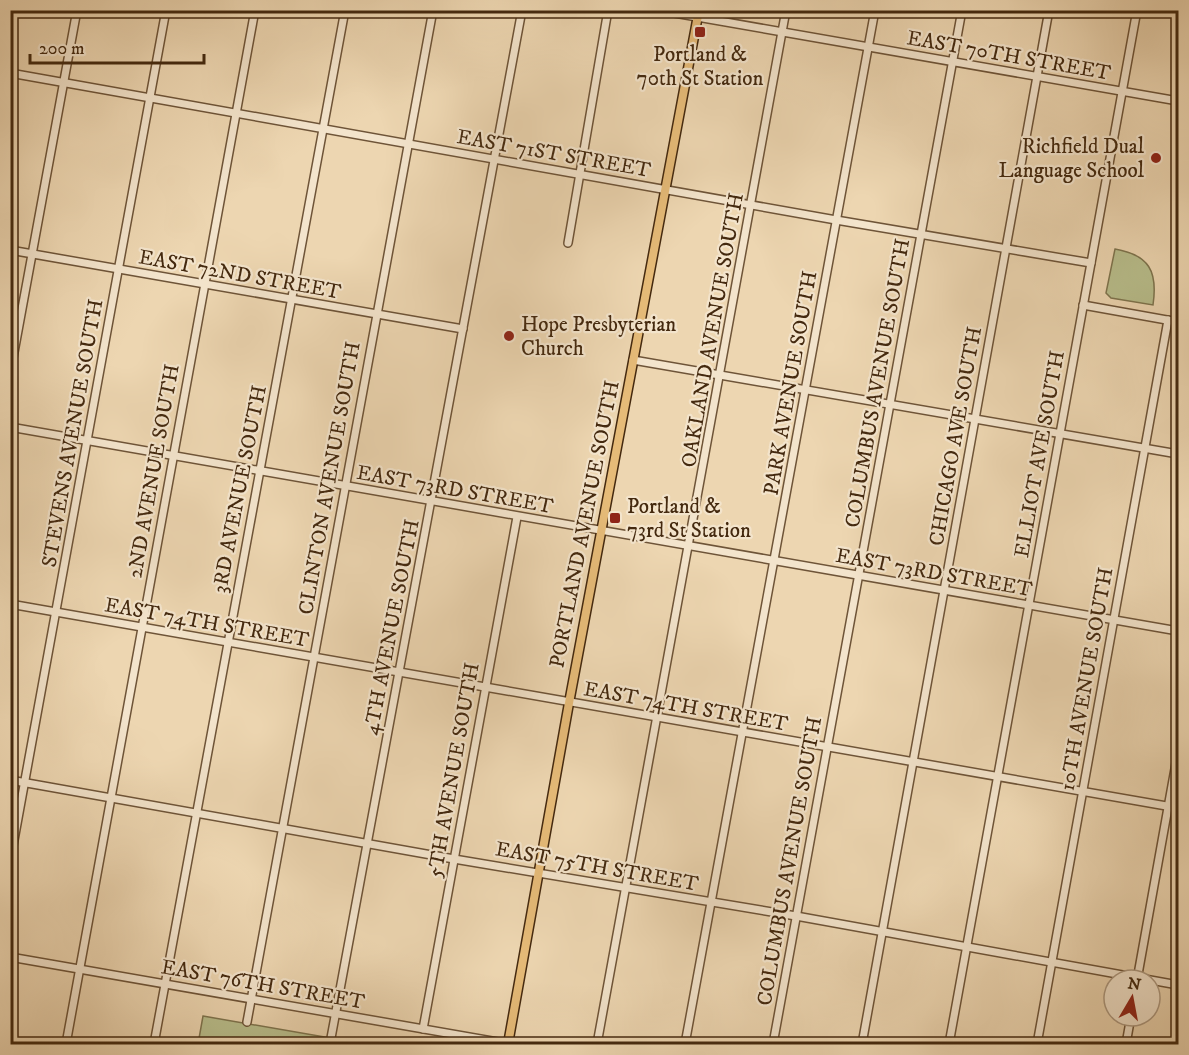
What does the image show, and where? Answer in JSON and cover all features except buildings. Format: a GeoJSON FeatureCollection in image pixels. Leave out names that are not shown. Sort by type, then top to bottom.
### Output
{"type":"FeatureCollection","features":[{"type":"Feature","properties":{"kind":"main road","name":"PORTLAND AVENUE SOUTH"},"geometry":{"type":"LineString","coordinates":[[509,1044],[569,703],[698,14]]}},
{"type":"Feature","properties":{"kind":"street"},"geometry":{"type":"LineString","coordinates":[[10,374],[77,10]]}},
{"type":"Feature","properties":{"kind":"street","name":"STEVENS AVENUE SOUTH"},"geometry":{"type":"LineString","coordinates":[[10,862],[166,10]]}},
{"type":"Feature","properties":{"kind":"street","name":"2ND AVENUE SOUTH"},"geometry":{"type":"LineString","coordinates":[[66,1044],[255,10]]}},
{"type":"Feature","properties":{"kind":"street","name":"3RD AVENUE SOUTH"},"geometry":{"type":"LineString","coordinates":[[154,1044],[345,10]]}},
{"type":"Feature","properties":{"kind":"street","name":"CLINTON AVENUE SOUTH"},"geometry":{"type":"LineString","coordinates":[[246,1022],[433,10]]}},
{"type":"Feature","properties":{"kind":"street","name":"4TH AVENUE SOUTH"},"geometry":{"type":"LineString","coordinates":[[331,1038],[522,10]]}},
{"type":"Feature","properties":{"kind":"street"},"geometry":{"type":"LineString","coordinates":[[568,243],[608,10]]}},
{"type":"Feature","properties":{"kind":"street","name":"EAST 70TH STREET"},"geometry":{"type":"LineString","coordinates":[[657,10],[698,14],[782,33],[1179,101]]}},
{"type":"Feature","properties":{"kind":"street","name":"OAKLAND AVENUE SOUTH"},"geometry":{"type":"LineString","coordinates":[[597,1044],[786,10]]}},
{"type":"Feature","properties":{"kind":"street","name":"PARK AVENUE SOUTH"},"geometry":{"type":"LineString","coordinates":[[685,1044],[874,10]]}},
{"type":"Feature","properties":{"kind":"street","name":"COLUMBUS AVENUE SOUTH"},"geometry":{"type":"LineString","coordinates":[[772,1044],[962,10]]}},
{"type":"Feature","properties":{"kind":"street","name":"CHICAGO AVE SOUTH"},"geometry":{"type":"LineString","coordinates":[[862,1044],[1049,10]]}},
{"type":"Feature","properties":{"kind":"street","name":"ELLIOT AVE SOUTH"},"geometry":{"type":"LineString","coordinates":[[949,1044],[1137,10]]}},
{"type":"Feature","properties":{"kind":"street","name":"EAST 71ST STREET"},"geometry":{"type":"LineString","coordinates":[[10,73],[836,220],[1091,262]]}},
{"type":"Feature","properties":{"kind":"street","name":"EAST 72ND STREET"},"geometry":{"type":"LineString","coordinates":[[10,250],[463,329]]}},
{"type":"Feature","properties":{"kind":"street"},"geometry":{"type":"LineString","coordinates":[[1083,305],[1179,322]]}},
{"type":"Feature","properties":{"kind":"street","name":"10TH AVENUE SOUTH"},"geometry":{"type":"LineString","coordinates":[[1037,1044],[1168,320]]}},
{"type":"Feature","properties":{"kind":"street"},"geometry":{"type":"LineString","coordinates":[[633,360],[1179,454]]}},
{"type":"Feature","properties":{"kind":"street","name":"EAST 73RD STREET"},"geometry":{"type":"LineString","coordinates":[[10,427],[773,562],[1179,631]]}},
{"type":"Feature","properties":{"kind":"street","name":"5TH AVENUE SOUTH"},"geometry":{"type":"LineString","coordinates":[[423,1029],[517,517]]}},
{"type":"Feature","properties":{"kind":"street","name":"EAST 74TH STREET"},"geometry":{"type":"LineString","coordinates":[[10,604],[1179,808]]}},
{"type":"Feature","properties":{"kind":"street"},"geometry":{"type":"LineString","coordinates":[[1140,968],[1179,752]]}},
{"type":"Feature","properties":{"kind":"street","name":"EAST 75TH STREET"},"geometry":{"type":"LineString","coordinates":[[10,780],[1102,971]]}},
{"type":"Feature","properties":{"kind":"street","name":"EAST 76TH STREET"},"geometry":{"type":"LineString","coordinates":[[10,957],[509,1044]]}},
{"type":"Feature","properties":{"kind":"street","name":"EAST 75TH STREET"},"geometry":{"type":"LineString","coordinates":[[1162,982],[1179,985]]}},
{"type":"Feature","properties":{"kind":"street"},"geometry":{"type":"LineString","coordinates":[[1126,1044],[1129,1028]]}},
{"type":"Feature","properties":{"kind":"green space"},"geometry":{"type":"Polygon","coordinates":[[[1115,249],[1136,256],[1149,266],[1154,283],[1153,305],[1111,298],[1106,293],[1115,249]]]}},
{"type":"Feature","properties":{"kind":"green space"},"geometry":{"type":"Polygon","coordinates":[[[203,1016],[365,1044],[198,1044],[203,1016]]]}},
{"type":"Feature","properties":{"kind":"place","name":"Portland & 70th St Station"},"geometry":{"type":"Point","coordinates":[700,32]}},
{"type":"Feature","properties":{"kind":"place","name":"Richfield Dual Language School"},"geometry":{"type":"Point","coordinates":[1156,158]}},
{"type":"Feature","properties":{"kind":"place","name":"Hope Presbyterian Church"},"geometry":{"type":"Point","coordinates":[509,336]}},
{"type":"Feature","properties":{"kind":"place","name":"Portland & 73rd St Station"},"geometry":{"type":"Point","coordinates":[615,518]}}]}
